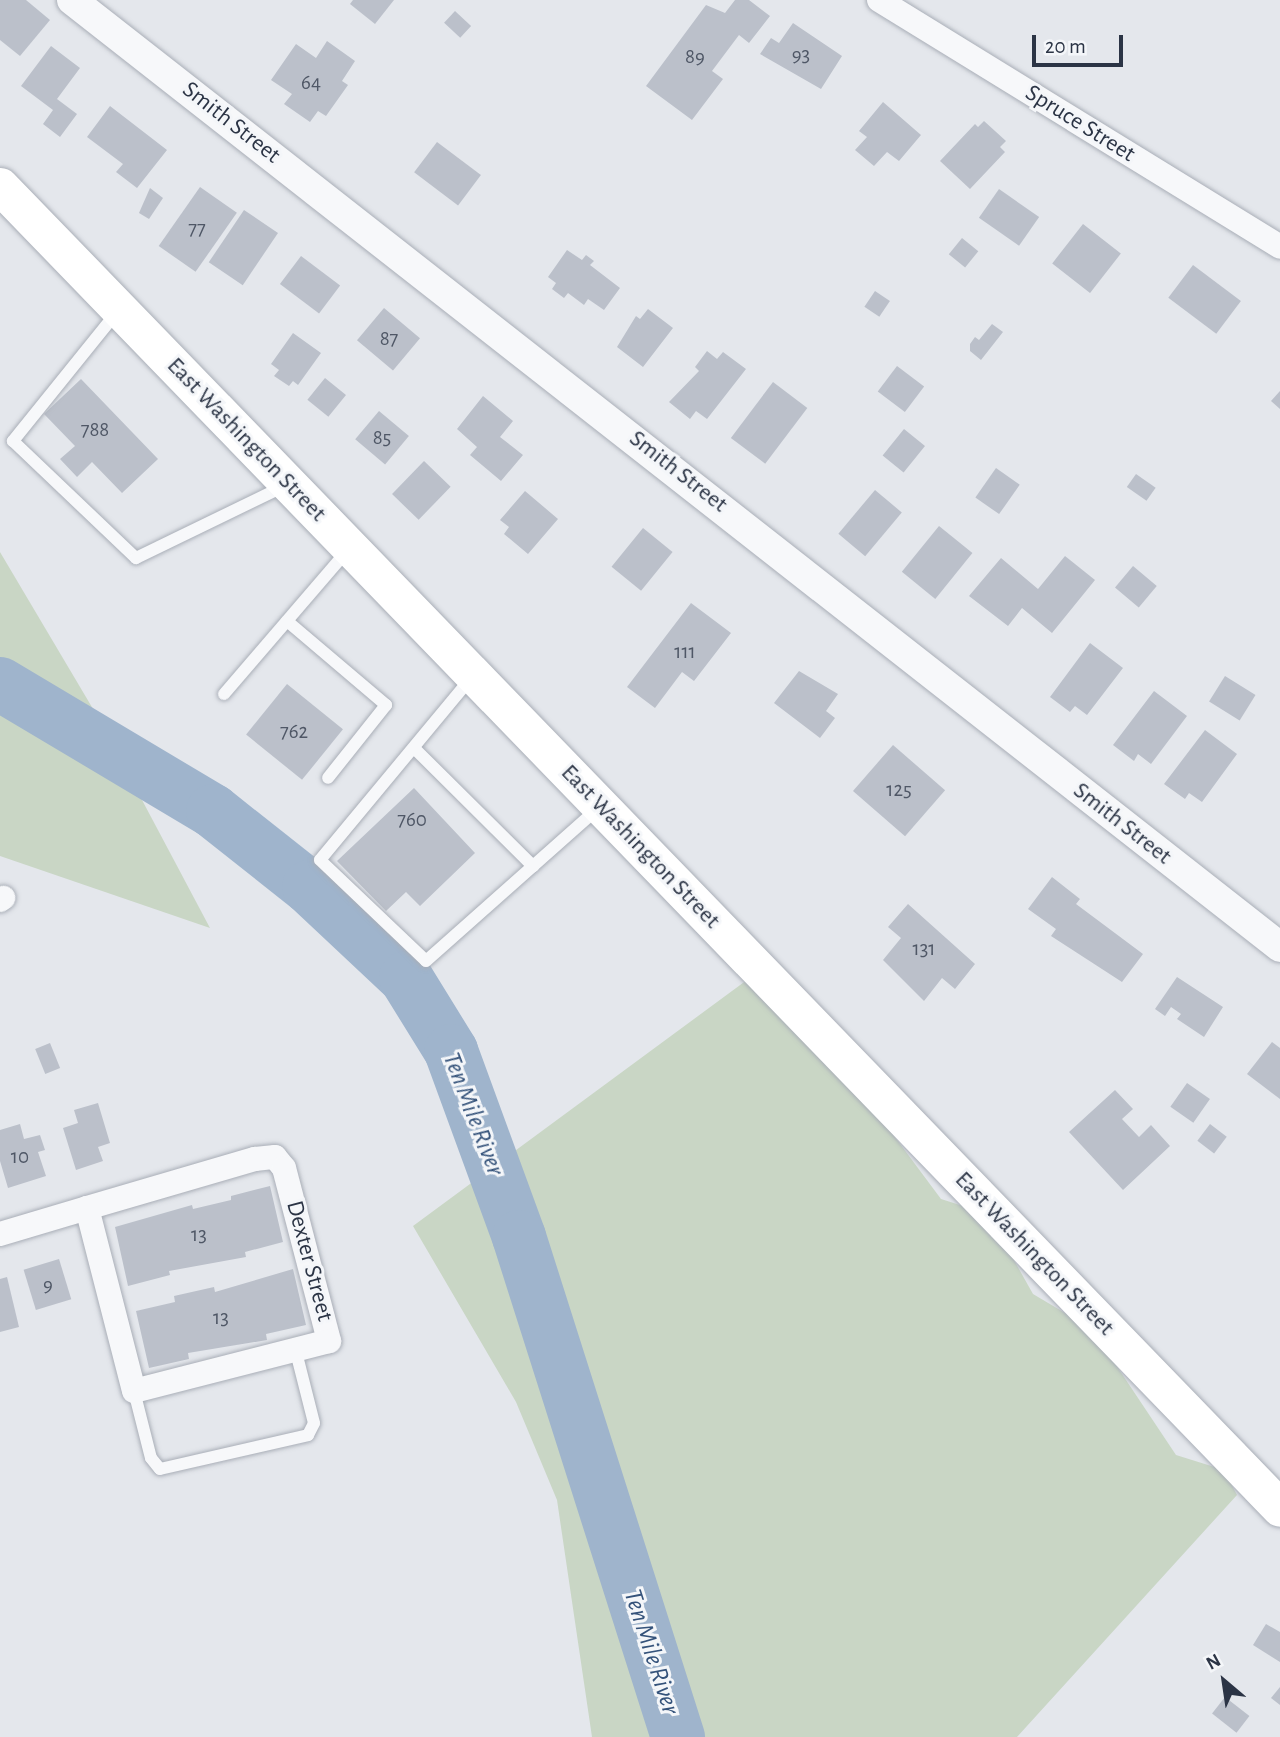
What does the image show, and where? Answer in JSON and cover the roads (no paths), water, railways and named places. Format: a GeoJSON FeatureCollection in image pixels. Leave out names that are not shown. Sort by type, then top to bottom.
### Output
{"type":"FeatureCollection","features":[{"type":"Feature","properties":{"kind":"main road","name":"East Washington Street"},"geometry":{"type":"LineString","coordinates":[[0,186],[1280,1508]]}},
{"type":"Feature","properties":{"kind":"street","name":"Smith Street"},"geometry":{"type":"LineString","coordinates":[[72,0],[1280,947]]}},
{"type":"Feature","properties":{"kind":"street","name":"Spruce Street"},"geometry":{"type":"LineString","coordinates":[[879,0],[1280,247]]}},
{"type":"Feature","properties":{"kind":"street","name":"Dexter Street"},"geometry":{"type":"LineString","coordinates":[[0,1234],[255,1159],[278,1159],[287,1176],[329,1335],[325,1345],[134,1391]]}},
{"type":"Feature","properties":{"kind":"street"},"geometry":{"type":"LineString","coordinates":[[87,1208],[134,1391]]}},
{"type":"Feature","properties":{"kind":"lane"},"geometry":{"type":"LineString","coordinates":[[120,309],[13,441],[136,558],[289,484]]}},
{"type":"Feature","properties":{"kind":"lane"},"geometry":{"type":"LineString","coordinates":[[224,694],[350,547]]}},
{"type":"Feature","properties":{"kind":"lane"},"geometry":{"type":"LineString","coordinates":[[287,621],[386,705],[328,778]]}},
{"type":"Feature","properties":{"kind":"lane"},"geometry":{"type":"LineString","coordinates":[[474,675],[320,860],[426,961],[600,806]]}},
{"type":"Feature","properties":{"kind":"lane"},"geometry":{"type":"LineString","coordinates":[[414,748],[533,866]]}},
{"type":"Feature","properties":{"kind":"lane"},"geometry":{"type":"LineString","coordinates":[[134,1391],[151,1458],[160,1469],[308,1435],[314,1423],[296,1352]]}},
{"type":"Feature","properties":{"kind":"waterway","name":"Ten Mile River"},"geometry":{"type":"LineString","coordinates":[[0,684],[213,811],[309,887],[406,978],[451,1051],[519,1237],[678,1737]]}}]}
